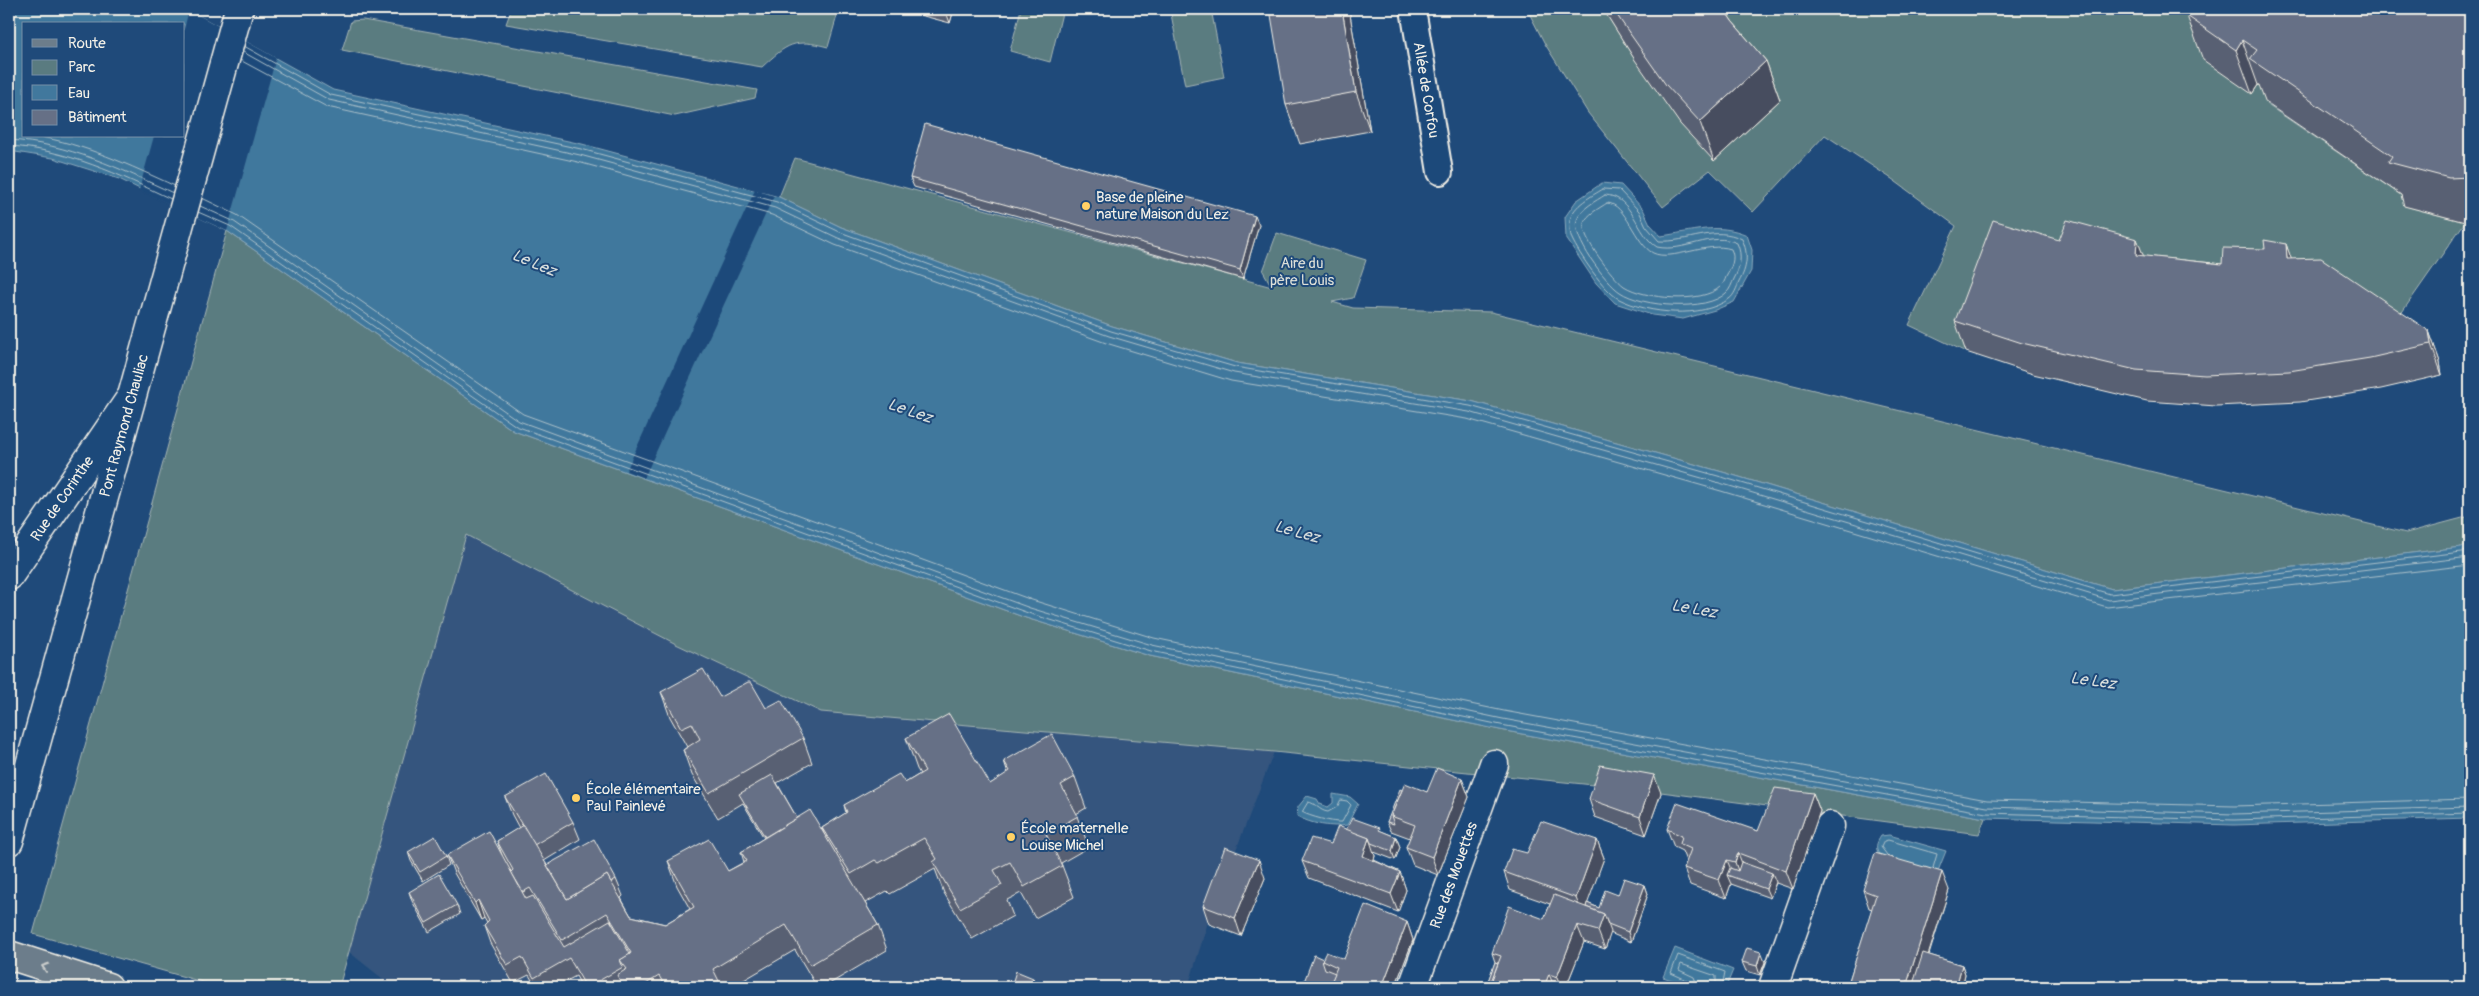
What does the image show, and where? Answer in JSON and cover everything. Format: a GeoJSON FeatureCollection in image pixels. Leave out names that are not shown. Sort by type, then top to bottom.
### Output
{"type":"FeatureCollection","features":[{"type":"Feature","properties":{"kind":"main road","name":"Pont Raymond Chauliac"},"geometry":{"type":"LineString","coordinates":[[9,841],[239,9]]}},
{"type":"Feature","properties":{"kind":"main road","name":"Rue de Corinthe"},"geometry":{"type":"LineString","coordinates":[[9,576],[132,396]]}},
{"type":"Feature","properties":{"kind":"main road","name":"Rue des Mouettes"},"geometry":{"type":"LineString","coordinates":[[1413,987],[1494,764]]}},
{"type":"Feature","properties":{"kind":"main road"},"geometry":{"type":"LineString","coordinates":[[1773,987],[1830,826]]}},
{"type":"Feature","properties":{"kind":"main road"},"geometry":{"type":"LineString","coordinates":[[9,955],[108,987]]}},
{"type":"Feature","properties":{"kind":"lane","name":"Allée de Corfou"},"geometry":{"type":"LineString","coordinates":[[1413,9],[1440,172]]}},
{"type":"Feature","properties":{"kind":"shaded area"},"geometry":{"type":"Polygon","coordinates":[[[466,535],[676,644],[821,712],[1274,752],[1208,922],[1188,987],[926,987],[920,985],[916,987],[393,987],[349,952],[466,535]]]}},
{"type":"Feature","properties":{"kind":"green space"},"geometry":{"type":"Polygon","coordinates":[[[839,9],[828,47],[807,43],[792,45],[778,53],[762,67],[506,24],[511,10],[839,9]]]}},
{"type":"Feature","properties":{"kind":"green space"},"geometry":{"type":"Polygon","coordinates":[[[1021,9],[1063,9],[1050,62],[1010,51],[1021,9]]]}},
{"type":"Feature","properties":{"kind":"green space"},"geometry":{"type":"Polygon","coordinates":[[[1170,9],[1211,9],[1224,77],[1185,85],[1170,9]]]}},
{"type":"Feature","properties":{"kind":"green space"},"geometry":{"type":"Polygon","coordinates":[[[1527,9],[1603,9],[1635,60],[1746,60],[1712,9],[2239,9],[2252,94],[2258,85],[2273,95],[2266,104],[2408,200],[2405,206],[2465,222],[2391,328],[2004,251],[1966,352],[1909,325],[1956,226],[1892,179],[1825,135],[1753,212],[1710,170],[1663,207],[1588,113],[1545,44],[1527,9]]]}},
{"type":"Feature","properties":{"kind":"green space"},"geometry":{"type":"Polygon","coordinates":[[[363,20],[757,90],[755,98],[675,116],[342,50],[351,21],[363,20]]]}},
{"type":"Feature","properties":{"kind":"green space","name":"Aire du père Louis"},"geometry":{"type":"Polygon","coordinates":[[[795,158],[1272,287],[1263,271],[1277,233],[1366,260],[1353,298],[1332,302],[1353,308],[1491,312],[2406,533],[2470,516],[2470,546],[2112,589],[1726,473],[1471,401],[1237,363],[1112,326],[841,227],[779,197],[795,158]]]}},
{"type":"Feature","properties":{"kind":"green space"},"geometry":{"type":"Polygon","coordinates":[[[227,231],[514,431],[1026,618],[1150,656],[1500,730],[1985,818],[1979,834],[1661,792],[1274,752],[821,712],[676,644],[466,535],[339,987],[220,987],[33,934],[227,231]]]}},
{"type":"Feature","properties":{"kind":"water","name":"Le Lez"},"geometry":{"type":"Polygon","coordinates":[[[9,9],[187,9],[333,90],[582,144],[779,197],[841,227],[1112,326],[1237,363],[1471,401],[1726,473],[2112,589],[2470,546],[2470,818],[2234,825],[1985,818],[1500,730],[1150,656],[1026,618],[514,431],[227,231],[119,179],[53,158],[9,151],[9,9]]]}},
{"type":"Feature","properties":{"kind":"water"},"geometry":{"type":"Polygon","coordinates":[[[1602,183],[1621,185],[1643,209],[1650,224],[1661,236],[1704,229],[1726,229],[1747,235],[1752,250],[1751,271],[1734,302],[1715,310],[1683,319],[1652,315],[1615,303],[1596,283],[1566,238],[1565,217],[1576,201],[1602,183]]]}},
{"type":"Feature","properties":{"kind":"water"},"geometry":{"type":"Polygon","coordinates":[[[1333,794],[1350,797],[1358,804],[1347,825],[1322,825],[1297,816],[1298,807],[1307,796],[1317,799],[1320,804],[1328,807],[1333,803],[1333,794]]]}},
{"type":"Feature","properties":{"kind":"water"},"geometry":{"type":"Polygon","coordinates":[[[1889,835],[1946,851],[1936,876],[1879,855],[1878,841],[1881,836],[1889,835]]]}},
{"type":"Feature","properties":{"kind":"water"},"geometry":{"type":"Polygon","coordinates":[[[1675,948],[1733,970],[1726,987],[1692,987],[1663,977],[1675,948]]]}},
{"type":"Feature","properties":{"kind":"pier"},"geometry":{"type":"Polygon","coordinates":[[[189,10],[276,58],[227,231],[139,190],[153,138],[185,138],[185,25],[189,10]]]}},
{"type":"Feature","properties":{"kind":"pier"},"geometry":{"type":"Polygon","coordinates":[[[755,190],[774,196],[644,478],[626,471],[755,190]]]}},
{"type":"Feature","properties":{"kind":"building"},"geometry":{"type":"Polygon","coordinates":[[[1270,9],[1342,9],[1356,92],[1286,105],[1270,9]]]}},
{"type":"Feature","properties":{"kind":"building"},"geometry":{"type":"Polygon","coordinates":[[[1613,9],[1724,9],[1766,61],[1700,122],[1666,85],[1613,9]]]}},
{"type":"Feature","properties":{"kind":"building"},"geometry":{"type":"Polygon","coordinates":[[[2192,9],[2470,9],[2470,177],[2449,178],[2388,162],[2392,156],[2250,59],[2257,50],[2242,40],[2236,50],[2187,16],[2192,9]]]}},
{"type":"Feature","properties":{"kind":"building","name":"Base de pleine nature Maison du Lez"},"geometry":{"type":"Polygon","coordinates":[[[925,124],[1255,216],[1240,270],[910,178],[925,124]]]}},
{"type":"Feature","properties":{"kind":"building"},"geometry":{"type":"Polygon","coordinates":[[[1993,220],[2059,240],[2067,220],[2137,239],[2136,255],[2222,264],[2223,248],[2265,249],[2264,240],[2286,244],[2287,259],[2321,258],[2429,331],[2431,344],[2370,358],[2289,371],[2205,375],[2136,370],[2022,343],[1955,321],[1993,220]]]}},
{"type":"Feature","properties":{"kind":"building"},"geometry":{"type":"Polygon","coordinates":[[[703,669],[720,697],[751,682],[766,708],[781,700],[803,738],[709,793],[683,750],[700,739],[692,723],[681,728],[661,692],[703,669]]]}},
{"type":"Feature","properties":{"kind":"building"},"geometry":{"type":"Polygon","coordinates":[[[949,714],[990,784],[1010,771],[1004,761],[1052,734],[1075,777],[1061,785],[1078,816],[1046,834],[1062,866],[1024,887],[1010,862],[994,870],[1002,885],[960,908],[933,862],[937,859],[924,838],[879,863],[875,860],[851,874],[822,828],[847,812],[844,805],[899,774],[905,783],[925,771],[906,738],[949,714]]]}},
{"type":"Feature","properties":{"kind":"building"},"geometry":{"type":"Polygon","coordinates":[[[1600,765],[1654,775],[1640,817],[1589,799],[1600,765]]]}},
{"type":"Feature","properties":{"kind":"building"},"geometry":{"type":"Polygon","coordinates":[[[1437,768],[1462,779],[1432,857],[1406,847],[1415,825],[1391,816],[1405,783],[1427,792],[1437,768]]]}},
{"type":"Feature","properties":{"kind":"building"},"geometry":{"type":"Polygon","coordinates":[[[546,774],[573,822],[534,845],[505,797],[546,774]]]}},
{"type":"Feature","properties":{"kind":"building"},"geometry":{"type":"Polygon","coordinates":[[[772,775],[797,818],[765,837],[739,794],[772,775]]]}},
{"type":"Feature","properties":{"kind":"building"},"geometry":{"type":"Polygon","coordinates":[[[1775,788],[1813,793],[1786,871],[1738,853],[1735,862],[1727,860],[1719,880],[1684,868],[1691,849],[1680,844],[1682,836],[1667,829],[1677,803],[1758,831],[1775,788]]]}},
{"type":"Feature","properties":{"kind":"building"},"geometry":{"type":"Polygon","coordinates":[[[1400,789],[1402,790],[1391,816],[1394,824],[1387,822],[1400,789]]]}},
{"type":"Feature","properties":{"kind":"building"},"geometry":{"type":"Polygon","coordinates":[[[810,810],[878,925],[810,965],[786,925],[713,969],[719,981],[708,987],[666,987],[659,976],[641,987],[623,987],[617,975],[627,969],[620,960],[631,953],[607,913],[562,940],[530,888],[523,892],[511,872],[513,870],[497,841],[523,825],[567,899],[607,875],[631,916],[665,924],[694,907],[668,861],[709,839],[728,871],[747,861],[741,852],[810,810]]]}},
{"type":"Feature","properties":{"kind":"building"},"geometry":{"type":"Polygon","coordinates":[[[1352,818],[1380,828],[1379,830],[1396,837],[1392,851],[1371,843],[1369,838],[1346,830],[1352,818]]]}},
{"type":"Feature","properties":{"kind":"building"},"geometry":{"type":"Polygon","coordinates":[[[1541,821],[1597,840],[1576,898],[1504,872],[1512,849],[1527,853],[1541,821]]]}},
{"type":"Feature","properties":{"kind":"building"},"geometry":{"type":"Polygon","coordinates":[[[1338,826],[1369,838],[1363,856],[1400,872],[1391,894],[1302,861],[1311,838],[1331,844],[1338,826]]]}},
{"type":"Feature","properties":{"kind":"building"},"geometry":{"type":"Polygon","coordinates":[[[489,831],[526,899],[533,896],[564,947],[610,920],[630,954],[620,960],[623,967],[586,987],[569,958],[534,978],[522,957],[507,965],[484,926],[489,921],[478,900],[475,903],[447,855],[489,831]]]}},
{"type":"Feature","properties":{"kind":"building"},"geometry":{"type":"Polygon","coordinates":[[[435,836],[446,856],[420,872],[408,852],[435,836]]]}},
{"type":"Feature","properties":{"kind":"building"},"geometry":{"type":"Polygon","coordinates":[[[594,839],[616,879],[611,882],[607,875],[567,899],[547,865],[594,839]]]}},
{"type":"Feature","properties":{"kind":"building"},"geometry":{"type":"Polygon","coordinates":[[[1225,847],[1259,860],[1235,918],[1203,906],[1225,847]]]}},
{"type":"Feature","properties":{"kind":"building"},"geometry":{"type":"Polygon","coordinates":[[[1875,853],[1942,872],[1906,987],[1847,987],[1876,895],[1863,890],[1875,853]]]}},
{"type":"Feature","properties":{"kind":"building"},"geometry":{"type":"Polygon","coordinates":[[[1741,862],[1772,873],[1766,889],[1727,875],[1730,868],[1738,871],[1741,862]]]}},
{"type":"Feature","properties":{"kind":"building"},"geometry":{"type":"Polygon","coordinates":[[[439,874],[457,905],[426,923],[409,892],[439,874]]]}},
{"type":"Feature","properties":{"kind":"building"},"geometry":{"type":"Polygon","coordinates":[[[1624,878],[1645,885],[1628,932],[1608,924],[1604,914],[1586,907],[1587,903],[1599,908],[1605,890],[1618,895],[1624,878]]]}},
{"type":"Feature","properties":{"kind":"building"},"geometry":{"type":"Polygon","coordinates":[[[1554,895],[1604,914],[1598,931],[1577,925],[1557,977],[1549,974],[1544,987],[1489,987],[1501,956],[1492,953],[1509,906],[1544,919],[1554,895]]]}},
{"type":"Feature","properties":{"kind":"building"},"geometry":{"type":"Polygon","coordinates":[[[1365,905],[1407,922],[1382,987],[1329,987],[1337,967],[1322,960],[1326,952],[1344,959],[1365,905]]]}},
{"type":"Feature","properties":{"kind":"building"},"geometry":{"type":"Polygon","coordinates":[[[1747,948],[1761,952],[1757,966],[1742,962],[1747,948]]]}},
{"type":"Feature","properties":{"kind":"building"},"geometry":{"type":"Polygon","coordinates":[[[1923,953],[1962,965],[1956,987],[1912,987],[1923,953]]]}},
{"type":"Feature","properties":{"kind":"building"},"geometry":{"type":"Polygon","coordinates":[[[1314,955],[1323,959],[1325,969],[1335,973],[1329,987],[1302,987],[1314,955]]]}},
{"type":"Feature","properties":{"kind":"building"},"geometry":{"type":"Polygon","coordinates":[[[1495,962],[1498,963],[1489,987],[1486,987],[1495,962]]]}},
{"type":"Feature","properties":{"kind":"building"},"geometry":{"type":"Polygon","coordinates":[[[1016,971],[1033,978],[1030,987],[1011,987],[1016,971]]]}},
{"type":"Feature","properties":{"kind":"place","name":"Base de pleine nature Maison du Lez"},"geometry":{"type":"Point","coordinates":[1086,206]}},
{"type":"Feature","properties":{"kind":"place","name":"École élémentaire Paul Painlevé"},"geometry":{"type":"Point","coordinates":[576,798]}},
{"type":"Feature","properties":{"kind":"place","name":"École maternelle Louise Michel"},"geometry":{"type":"Point","coordinates":[1011,837]}}]}
